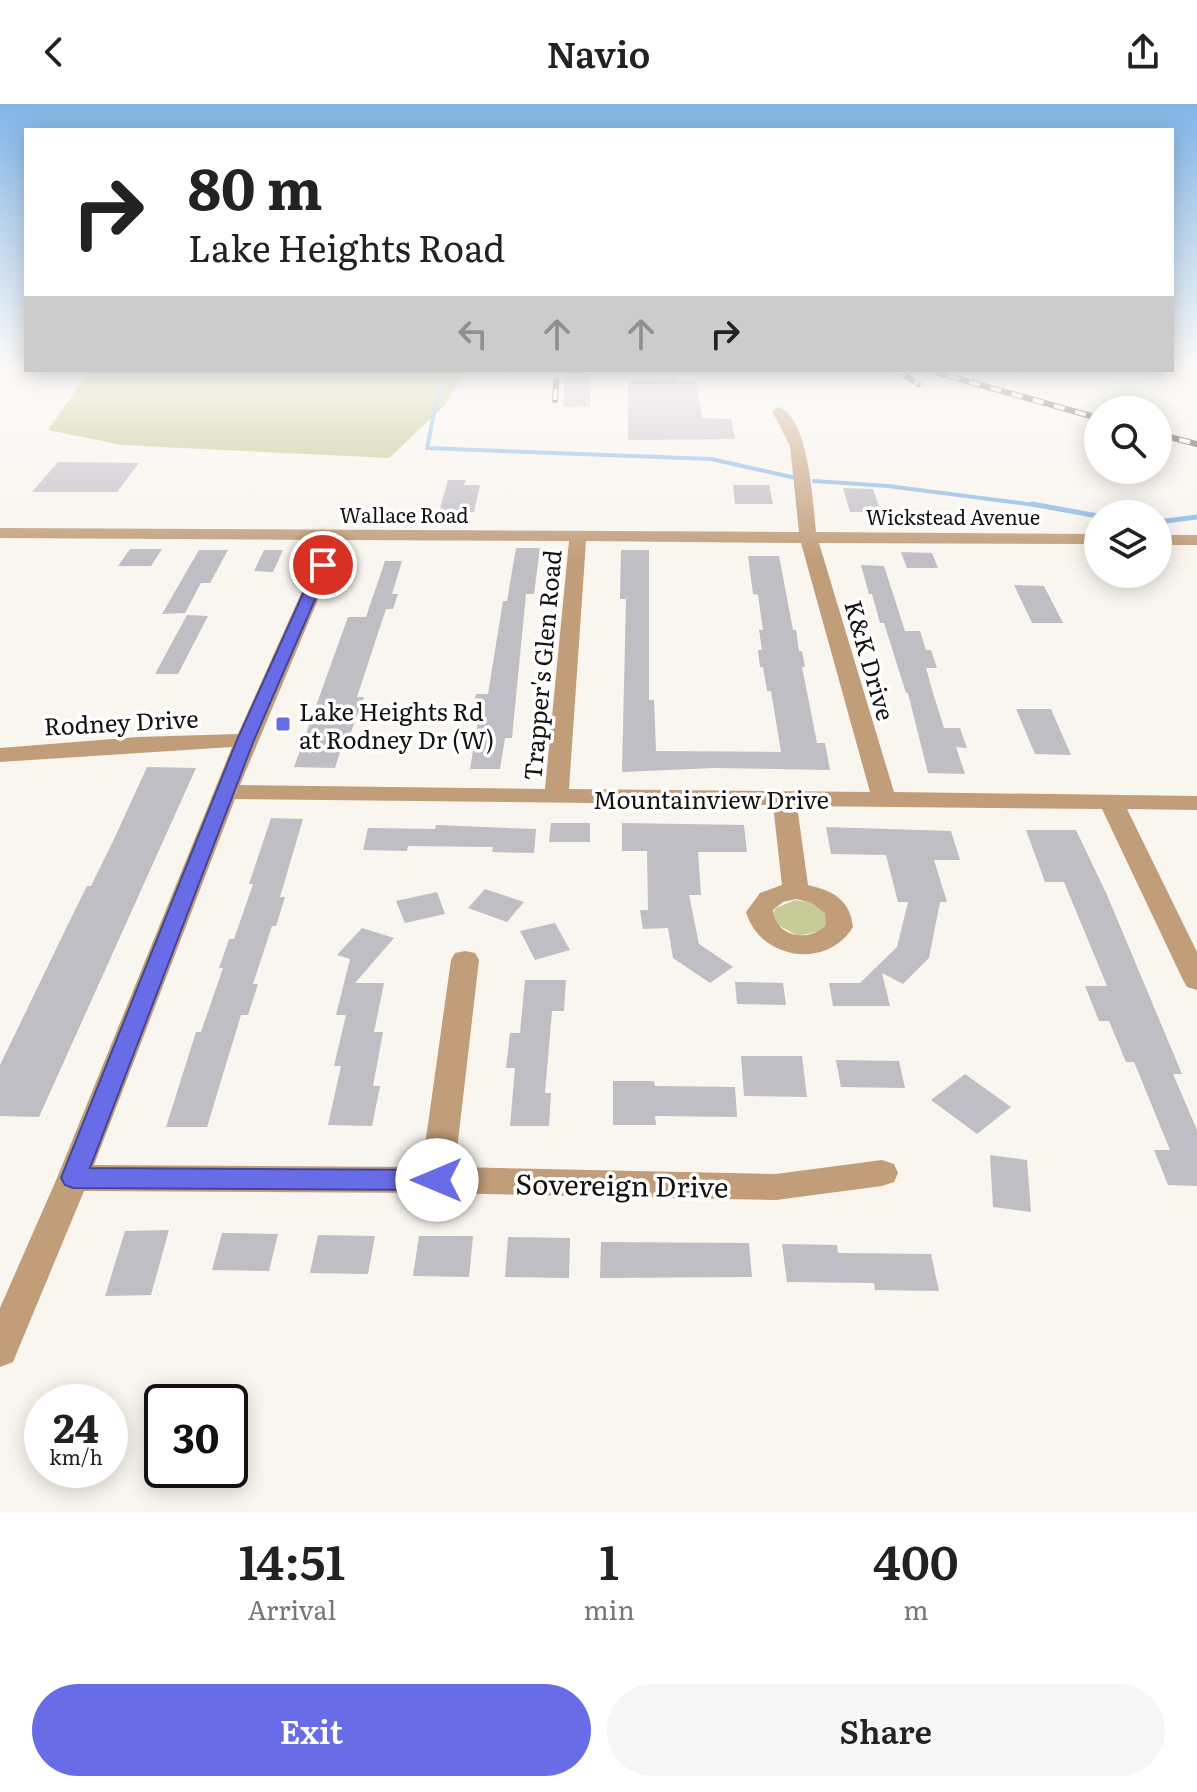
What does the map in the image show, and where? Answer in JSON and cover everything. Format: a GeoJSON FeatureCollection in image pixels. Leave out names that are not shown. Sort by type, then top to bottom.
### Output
{"type":"FeatureCollection","features":[{"type":"Feature","properties":{"kind":"street","name":"K&K Drive"},"geometry":{"type":"LineString","coordinates":[[789,430],[798,446],[808,537],[884,798]]}},
{"type":"Feature","properties":{"kind":"street","name":"Wallace Road"},"geometry":{"type":"LineString","coordinates":[[0,533],[808,537]]}},
{"type":"Feature","properties":{"kind":"street"},"geometry":{"type":"LineString","coordinates":[[0,1350],[73,1178],[246,740],[336,536]]}},
{"type":"Feature","properties":{"kind":"street","name":"Trapper's Glen Road"},"geometry":{"type":"LineString","coordinates":[[556,798],[578,537]]}},
{"type":"Feature","properties":{"kind":"street","name":"Wickstead Avenue"},"geometry":{"type":"LineString","coordinates":[[808,537],[1084,539]]}},
{"type":"Feature","properties":{"kind":"street"},"geometry":{"type":"LineString","coordinates":[[1172,540],[1197,540]]}},
{"type":"Feature","properties":{"kind":"street","name":"Rodney Drive"},"geometry":{"type":"LineString","coordinates":[[0,755],[138,744],[246,740]]}},
{"type":"Feature","properties":{"kind":"street","name":"Mountainview Drive"},"geometry":{"type":"LineString","coordinates":[[225,792],[1197,803]]}},
{"type":"Feature","properties":{"kind":"street"},"geometry":{"type":"LineString","coordinates":[[784,797],[796,891]]}},
{"type":"Feature","properties":{"kind":"street"},"geometry":{"type":"LineString","coordinates":[[1111,802],[1197,980]]}},
{"type":"Feature","properties":{"kind":"street"},"geometry":{"type":"LineString","coordinates":[[437,1180],[465,960]]}},
{"type":"Feature","properties":{"kind":"street","name":"Sovereign Drive"},"geometry":{"type":"LineString","coordinates":[[73,1178],[437,1180],[776,1187],[882,1173]]}},
{"type":"Feature","properties":{"kind":"green space"},"geometry":{"type":"Polygon","coordinates":[[[48,430],[419,430],[389,458],[122,445],[48,430]]]}},
{"type":"Feature","properties":{"kind":"green space"},"geometry":{"type":"Polygon","coordinates":[[[795,900],[813,903],[826,912],[828,924],[824,930],[798,936],[776,924],[773,913],[776,908],[795,900]]]}},
{"type":"Feature","properties":{"kind":"building"},"geometry":{"type":"Polygon","coordinates":[[[628,430],[733,430],[735,439],[628,440],[628,430]]]}},
{"type":"Feature","properties":{"kind":"building"},"geometry":{"type":"Polygon","coordinates":[[[58,462],[139,463],[117,492],[32,492],[58,462]]]}},
{"type":"Feature","properties":{"kind":"building"},"geometry":{"type":"Polygon","coordinates":[[[448,480],[466,480],[464,485],[480,485],[474,512],[439,512],[448,480]]]}},
{"type":"Feature","properties":{"kind":"building"},"geometry":{"type":"Polygon","coordinates":[[[733,485],[769,485],[773,504],[735,504],[733,485]]]}},
{"type":"Feature","properties":{"kind":"building"},"geometry":{"type":"Polygon","coordinates":[[[843,488],[873,489],[881,512],[850,512],[843,488]]]}},
{"type":"Feature","properties":{"kind":"building"},"geometry":{"type":"Polygon","coordinates":[[[516,548],[540,548],[534,594],[526,594],[512,738],[505,738],[500,769],[470,769],[478,721],[471,720],[476,694],[488,694],[503,601],[507,601],[516,548]]]}},
{"type":"Feature","properties":{"kind":"building"},"geometry":{"type":"Polygon","coordinates":[[[130,549],[162,549],[151,566],[118,566],[130,549]]]}},
{"type":"Feature","properties":{"kind":"building"},"geometry":{"type":"Polygon","coordinates":[[[199,550],[228,550],[210,583],[201,583],[185,613],[162,614],[199,550]]]}},
{"type":"Feature","properties":{"kind":"building"},"geometry":{"type":"Polygon","coordinates":[[[264,550],[283,550],[273,572],[254,571],[264,550]]]}},
{"type":"Feature","properties":{"kind":"building"},"geometry":{"type":"Polygon","coordinates":[[[621,550],[649,550],[649,700],[654,700],[656,751],[781,752],[771,691],[767,691],[763,667],[760,667],[758,650],[762,650],[759,630],[763,630],[758,595],[753,594],[748,556],[779,556],[793,630],[796,630],[799,651],[802,651],[805,667],[802,667],[817,743],[825,743],[830,770],[714,768],[622,772],[626,599],[620,599],[621,550]]]}},
{"type":"Feature","properties":{"kind":"building"},"geometry":{"type":"Polygon","coordinates":[[[901,552],[932,553],[938,568],[907,568],[901,552]]]}},
{"type":"Feature","properties":{"kind":"building"},"geometry":{"type":"Polygon","coordinates":[[[385,561],[402,561],[392,594],[398,594],[393,609],[386,609],[357,697],[364,697],[348,740],[344,740],[335,768],[294,767],[348,617],[366,617],[385,561]]]}},
{"type":"Feature","properties":{"kind":"building"},"geometry":{"type":"Polygon","coordinates":[[[861,565],[884,566],[905,631],[920,631],[926,650],[931,650],[937,668],[926,668],[944,728],[960,728],[967,748],[956,747],[965,774],[928,773],[908,693],[884,623],[880,623],[872,594],[869,594],[861,565]]]}},
{"type":"Feature","properties":{"kind":"building"},"geometry":{"type":"Polygon","coordinates":[[[1014,585],[1044,586],[1063,623],[1032,623],[1014,585]]]}},
{"type":"Feature","properties":{"kind":"building"},"geometry":{"type":"Polygon","coordinates":[[[187,615],[208,616],[178,674],[155,674],[187,615]]]}},
{"type":"Feature","properties":{"kind":"building"},"geometry":{"type":"Polygon","coordinates":[[[1016,709],[1051,709],[1071,755],[1035,754],[1016,709]]]}},
{"type":"Feature","properties":{"kind":"building"},"geometry":{"type":"Polygon","coordinates":[[[147,767],[196,768],[39,1117],[0,1116],[0,1065],[87,886],[91,886],[147,767]]]}},
{"type":"Feature","properties":{"kind":"building"},"geometry":{"type":"Polygon","coordinates":[[[271,818],[303,819],[280,897],[285,897],[253,984],[258,984],[248,1015],[241,1015],[207,1127],[166,1127],[196,1032],[201,1032],[223,968],[219,968],[229,939],[234,939],[253,884],[249,884],[271,818]]]}},
{"type":"Feature","properties":{"kind":"building"},"geometry":{"type":"Polygon","coordinates":[[[551,823],[590,823],[590,842],[549,842],[551,823]]]}},
{"type":"Feature","properties":{"kind":"building"},"geometry":{"type":"Polygon","coordinates":[[[622,823],[744,825],[747,852],[698,852],[701,895],[689,895],[699,944],[733,967],[710,983],[673,958],[668,928],[643,929],[640,910],[648,910],[647,851],[622,851],[622,823]]]}},
{"type":"Feature","properties":{"kind":"building"},"geometry":{"type":"Polygon","coordinates":[[[436,825],[536,829],[534,853],[492,852],[493,847],[408,846],[407,851],[363,850],[368,828],[435,829],[436,825]]]}},
{"type":"Feature","properties":{"kind":"building"},"geometry":{"type":"Polygon","coordinates":[[[826,827],[951,831],[960,860],[934,860],[947,902],[940,902],[929,958],[903,984],[882,973],[890,1006],[833,1006],[829,983],[860,983],[897,947],[908,902],[898,902],[886,855],[831,854],[826,827]]]}},
{"type":"Feature","properties":{"kind":"building"},"geometry":{"type":"Polygon","coordinates":[[[1026,830],[1076,830],[1107,895],[1182,1074],[1173,1074],[1197,1130],[1197,1186],[1168,1185],[1154,1150],[1170,1150],[1134,1062],[1126,1062],[1109,1021],[1099,1021],[1085,986],[1107,986],[1064,882],[1045,882],[1026,830]]]}},
{"type":"Feature","properties":{"kind":"building"},"geometry":{"type":"Polygon","coordinates":[[[485,889],[524,902],[507,922],[468,908],[485,889]]]}},
{"type":"Feature","properties":{"kind":"building"},"geometry":{"type":"Polygon","coordinates":[[[437,892],[445,914],[405,923],[396,901],[437,892]]]}},
{"type":"Feature","properties":{"kind":"building"},"geometry":{"type":"Polygon","coordinates":[[[555,923],[570,950],[535,960],[520,931],[555,923]]]}},
{"type":"Feature","properties":{"kind":"building"},"geometry":{"type":"Polygon","coordinates":[[[362,928],[394,938],[355,983],[384,983],[374,1032],[383,1032],[373,1086],[380,1086],[372,1126],[328,1125],[341,1066],[334,1066],[346,1015],[336,1015],[350,959],[337,955],[362,928]]]}},
{"type":"Feature","properties":{"kind":"building"},"geometry":{"type":"Polygon","coordinates":[[[525,980],[566,980],[564,1011],[552,1011],[545,1093],[551,1093],[549,1126],[510,1126],[515,1068],[506,1068],[510,1033],[520,1033],[525,980]]]}},
{"type":"Feature","properties":{"kind":"building"},"geometry":{"type":"Polygon","coordinates":[[[735,982],[783,983],[786,1005],[737,1004],[735,982]]]}},
{"type":"Feature","properties":{"kind":"building"},"geometry":{"type":"Polygon","coordinates":[[[741,1056],[802,1056],[807,1097],[744,1096],[741,1056]]]}},
{"type":"Feature","properties":{"kind":"building"},"geometry":{"type":"Polygon","coordinates":[[[836,1060],[899,1061],[905,1088],[841,1087],[836,1060]]]}},
{"type":"Feature","properties":{"kind":"building"},"geometry":{"type":"Polygon","coordinates":[[[965,1074],[1011,1107],[977,1134],[931,1100],[965,1074]]]}},
{"type":"Feature","properties":{"kind":"building"},"geometry":{"type":"Polygon","coordinates":[[[613,1081],[654,1081],[655,1086],[735,1087],[737,1117],[655,1116],[656,1125],[613,1125],[613,1081]]]}},
{"type":"Feature","properties":{"kind":"building"},"geometry":{"type":"Polygon","coordinates":[[[990,1155],[1027,1160],[1031,1212],[993,1207],[990,1155]]]}},
{"type":"Feature","properties":{"kind":"building"},"geometry":{"type":"Polygon","coordinates":[[[169,1230],[151,1295],[105,1296],[125,1231],[169,1230]]]}},
{"type":"Feature","properties":{"kind":"building"},"geometry":{"type":"Polygon","coordinates":[[[222,1233],[278,1234],[269,1271],[212,1270],[222,1233]]]}},
{"type":"Feature","properties":{"kind":"building"},"geometry":{"type":"Polygon","coordinates":[[[318,1235],[375,1236],[368,1274],[310,1273],[318,1235]]]}},
{"type":"Feature","properties":{"kind":"building"},"geometry":{"type":"Polygon","coordinates":[[[419,1236],[473,1236],[469,1277],[413,1276],[419,1236]]]}},
{"type":"Feature","properties":{"kind":"building"},"geometry":{"type":"Polygon","coordinates":[[[508,1237],[570,1238],[569,1278],[505,1277],[508,1237]]]}},
{"type":"Feature","properties":{"kind":"building"},"geometry":{"type":"Polygon","coordinates":[[[601,1242],[749,1243],[752,1277],[600,1278],[601,1242]]]}},
{"type":"Feature","properties":{"kind":"building"},"geometry":{"type":"Polygon","coordinates":[[[782,1244],[837,1245],[838,1253],[931,1254],[939,1291],[875,1290],[874,1283],[787,1282],[782,1244]]]}},
{"type":"Feature","properties":{"kind":"waterway"},"geometry":{"type":"LineString","coordinates":[[431,430],[427,448],[711,459],[796,478]]}},
{"type":"Feature","properties":{"kind":"waterway"},"geometry":{"type":"LineString","coordinates":[[814,481],[888,486],[1043,506]]}},
{"type":"Feature","properties":{"kind":"waterway"},"geometry":{"type":"LineString","coordinates":[[1032,504],[1043,506]]}},
{"type":"Feature","properties":{"kind":"waterway"},"geometry":{"type":"LineString","coordinates":[[1043,506],[1084,513]]}},
{"type":"Feature","properties":{"kind":"waterway"},"geometry":{"type":"LineString","coordinates":[[1172,520],[1197,517]]}},
{"type":"Feature","properties":{"kind":"railway"},"geometry":{"type":"LineString","coordinates":[[1172,438],[1197,444]]}},
{"type":"Feature","properties":{"kind":"place","name":"Lake Heights Rd at Rodney Dr (W)"},"geometry":{"type":"Point","coordinates":[283,724]}},
{"type":"Feature","properties":{"kind":"route"},"geometry":{"type":"LineString","coordinates":[[323,565],[246,740],[73,1178],[437,1180]]}}]}
